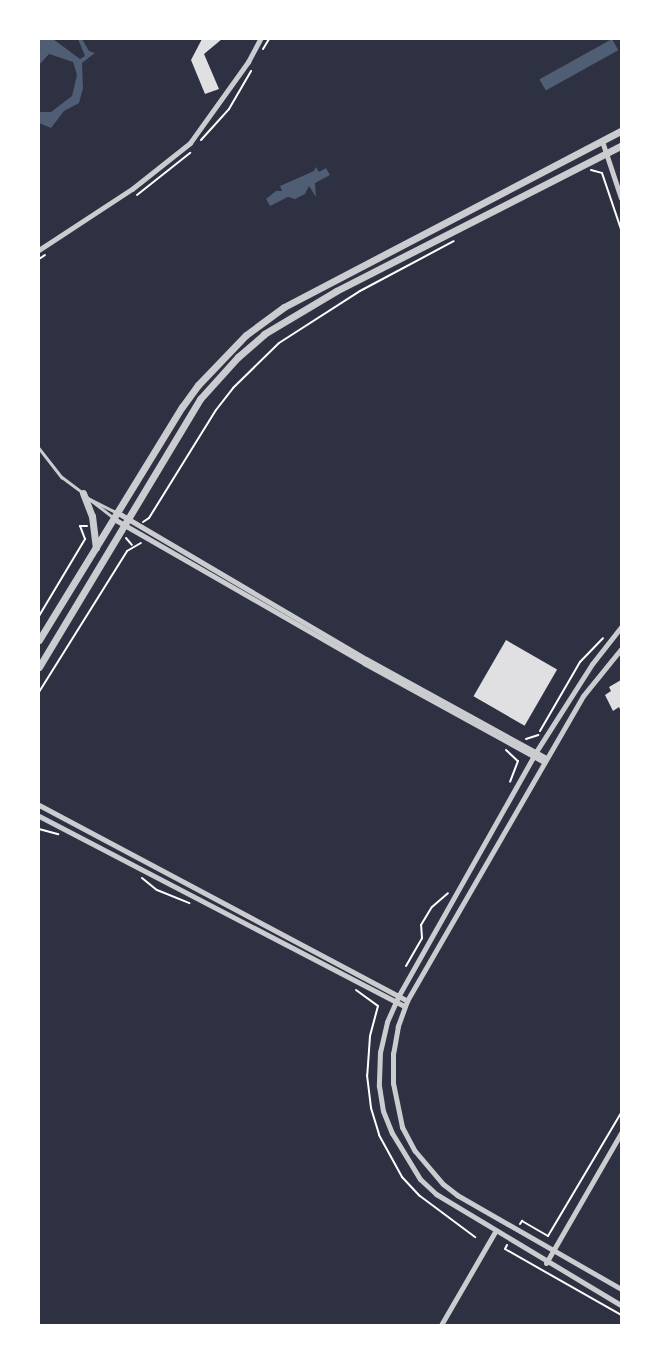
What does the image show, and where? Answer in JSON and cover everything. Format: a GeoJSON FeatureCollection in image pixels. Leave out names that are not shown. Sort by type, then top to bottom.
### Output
{"type":"FeatureCollection","features":[{"type":"Feature","properties":{"kind":"street"},"geometry":{"type":"LineString","coordinates":[[39,250],[132,189],[190,143],[248,62],[260,39]]}},
{"type":"Feature","properties":{"kind":"street"},"geometry":{"type":"LineString","coordinates":[[39,640],[182,407],[198,385],[246,335],[284,306],[621,131]]}},
{"type":"Feature","properties":{"kind":"street"},"geometry":{"type":"LineString","coordinates":[[602,141],[621,198]]}},
{"type":"Feature","properties":{"kind":"street"},"geometry":{"type":"LineString","coordinates":[[39,667],[200,399],[238,357],[264,334],[336,292],[621,146]]}},
{"type":"Feature","properties":{"kind":"street"},"geometry":{"type":"LineString","coordinates":[[481,204],[487,215]]}},
{"type":"Feature","properties":{"kind":"street"},"geometry":{"type":"LineString","coordinates":[[83,493],[94,524],[96,548]]}},
{"type":"Feature","properties":{"kind":"street"},"geometry":{"type":"LineString","coordinates":[[116,516],[364,663],[545,760]]}},
{"type":"Feature","properties":{"kind":"street"},"geometry":{"type":"LineString","coordinates":[[621,630],[592,664],[535,754],[397,999],[380,1052],[379,1086],[383,1111],[392,1133],[420,1179],[446,1203],[621,1305]]}},
{"type":"Feature","properties":{"kind":"street"},"geometry":{"type":"LineString","coordinates":[[621,649],[583,696],[406,1004],[393,1052],[394,1083],[402,1127],[415,1151],[457,1195],[621,1289]]}},
{"type":"Feature","properties":{"kind":"street"},"geometry":{"type":"LineString","coordinates":[[39,806],[406,1004]]}},
{"type":"Feature","properties":{"kind":"street"},"geometry":{"type":"LineString","coordinates":[[39,816],[245,918]]}},
{"type":"Feature","properties":{"kind":"street"},"geometry":{"type":"LineString","coordinates":[[546,1263],[621,1133]]}},
{"type":"Feature","properties":{"kind":"street"},"geometry":{"type":"LineString","coordinates":[[441,1325],[495,1232]]}},
{"type":"Feature","properties":{"kind":"lane"},"geometry":{"type":"LineString","coordinates":[[39,448],[62,477],[116,516]]}},
{"type":"Feature","properties":{"kind":"lane"},"geometry":{"type":"LineString","coordinates":[[90,499],[95,506],[116,516]]}},
{"type":"Feature","properties":{"kind":"path"},"geometry":{"type":"LineString","coordinates":[[589,170],[602,173],[621,229]]}},
{"type":"Feature","properties":{"kind":"path"},"geometry":{"type":"LineString","coordinates":[[145,520],[149,518],[216,410],[233,388],[279,343],[360,291],[459,238]]}},
{"type":"Feature","properties":{"kind":"path"},"geometry":{"type":"LineString","coordinates":[[39,616],[85,540],[80,526],[94,524]]}},
{"type":"Feature","properties":{"kind":"path"},"geometry":{"type":"LineString","coordinates":[[130,540],[132,546]]}},
{"type":"Feature","properties":{"kind":"path"},"geometry":{"type":"LineString","coordinates":[[39,692],[127,551]]}},
{"type":"Feature","properties":{"kind":"path"},"geometry":{"type":"LineString","coordinates":[[519,736],[528,740],[537,737],[580,662],[608,632]]}},
{"type":"Feature","properties":{"kind":"path"},"geometry":{"type":"LineString","coordinates":[[500,746],[516,757],[519,765],[516,771]]}},
{"type":"Feature","properties":{"kind":"path"},"geometry":{"type":"LineString","coordinates":[[39,829],[63,836]]}},
{"type":"Feature","properties":{"kind":"path"},"geometry":{"type":"LineString","coordinates":[[138,875],[157,890],[193,904]]}},
{"type":"Feature","properties":{"kind":"path"},"geometry":{"type":"LineString","coordinates":[[406,968],[422,938],[421,925],[432,907],[448,892]]}},
{"type":"Feature","properties":{"kind":"path"},"geometry":{"type":"LineString","coordinates":[[350,986],[378,1006],[368,1049],[368,1086],[372,1116],[385,1148],[402,1177],[420,1196],[476,1237]]}},
{"type":"Feature","properties":{"kind":"path"},"geometry":{"type":"LineString","coordinates":[[522,1221],[548,1236],[621,1113]]}},
{"type":"Feature","properties":{"kind":"path"},"geometry":{"type":"LineString","coordinates":[[505,1249],[621,1315]]}},
{"type":"Feature","properties":{"kind":"water"},"geometry":{"type":"Polygon","coordinates":[[[39,39],[53,39],[80,59],[85,56],[78,39],[82,39],[89,51],[95,53],[82,63],[83,88],[79,103],[64,111],[51,128],[39,123],[39,112],[51,112],[72,96],[77,75],[73,62],[49,54],[39,65],[39,39]]]}},
{"type":"Feature","properties":{"kind":"water"},"geometry":{"type":"Polygon","coordinates":[[[612,39],[618,50],[546,91],[539,79],[612,39]]]}},
{"type":"Feature","properties":{"kind":"water"},"geometry":{"type":"Polygon","coordinates":[[[316,167],[319,172],[326,168],[330,175],[315,183],[316,197],[309,186],[305,194],[295,199],[288,197],[270,206],[266,199],[276,191],[282,191],[280,186],[314,171],[316,167]]]}},
{"type":"Feature","properties":{"kind":"building"},"geometry":{"type":"Polygon","coordinates":[[[202,39],[222,39],[204,54],[219,89],[205,94],[191,60],[202,39]]]}},
{"type":"Feature","properties":{"kind":"building"},"geometry":{"type":"Polygon","coordinates":[[[506,640],[557,669],[525,726],[474,696],[506,640]]]}},
{"type":"Feature","properties":{"kind":"building"},"geometry":{"type":"Polygon","coordinates":[[[621,680],[621,712],[619,707],[613,711],[605,695],[611,691],[609,687],[621,680]]]}}]}
